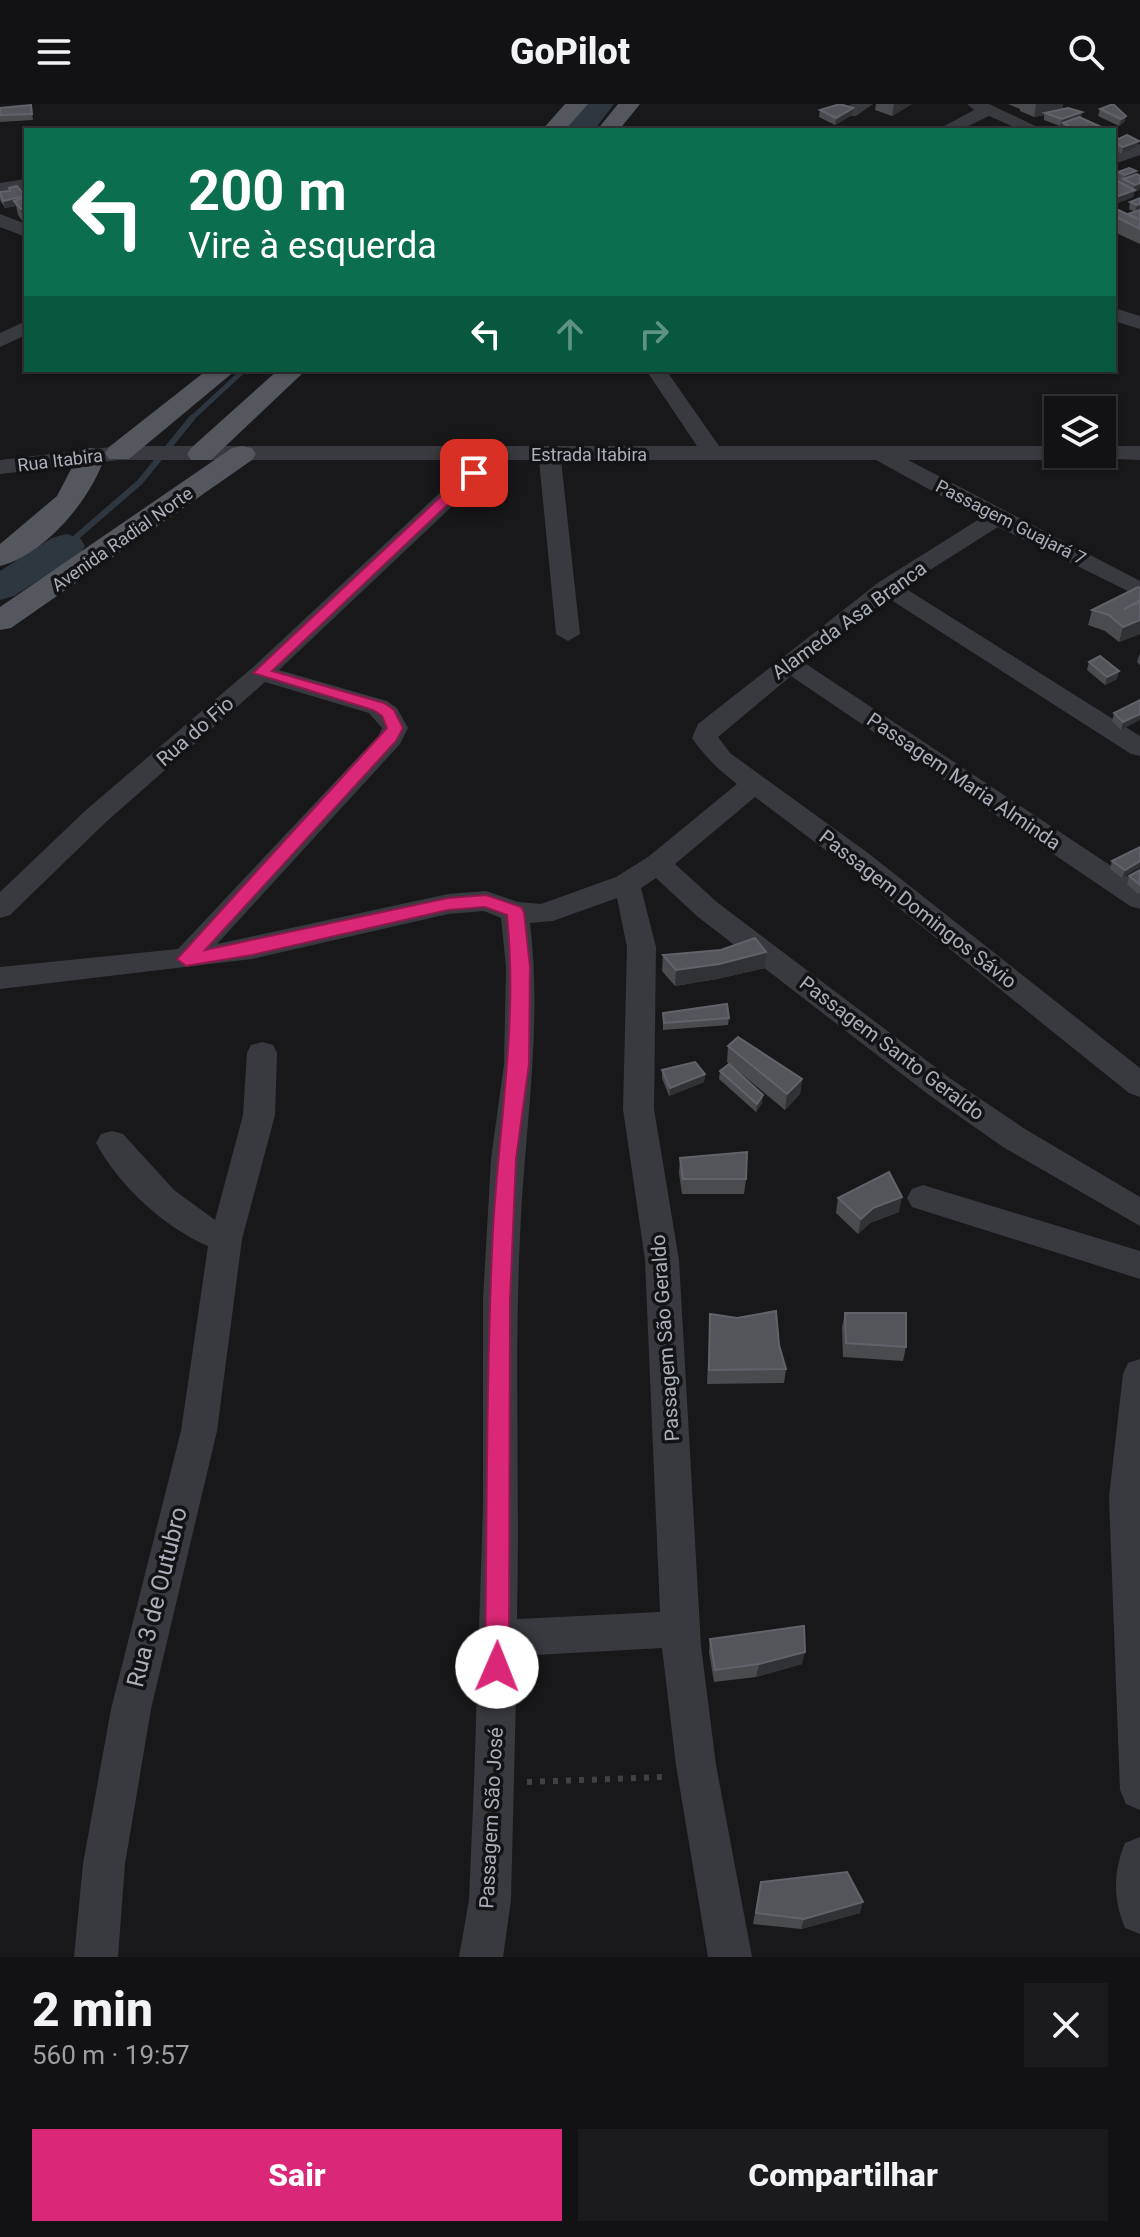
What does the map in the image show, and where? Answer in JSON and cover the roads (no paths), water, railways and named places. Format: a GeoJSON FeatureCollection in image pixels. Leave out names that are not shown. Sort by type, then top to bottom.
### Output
{"type":"FeatureCollection","features":[{"type":"Feature","properties":{"kind":"main road"},"geometry":{"type":"LineString","coordinates":[[555,128],[577,104]]}},
{"type":"Feature","properties":{"kind":"main road"},"geometry":{"type":"LineString","coordinates":[[610,128],[629,104]]}},
{"type":"Feature","properties":{"kind":"main road"},"geometry":{"type":"LineString","coordinates":[[0,557],[32,536],[71,500],[87,474],[105,454],[220,372]]}},
{"type":"Feature","properties":{"kind":"main road"},"geometry":{"type":"LineString","coordinates":[[201,454],[291,372]]}},
{"type":"Feature","properties":{"kind":"main road","name":"Avenida Radial Norte"},"geometry":{"type":"LineString","coordinates":[[0,621],[242,454]]}},
{"type":"Feature","properties":{"kind":"street"},"geometry":{"type":"LineString","coordinates":[[949,128],[981,107],[1030,128]]}},
{"type":"Feature","properties":{"kind":"street"},"geometry":{"type":"LineString","coordinates":[[1116,158],[1140,149]]}},
{"type":"Feature","properties":{"kind":"street"},"geometry":{"type":"LineString","coordinates":[[0,188],[24,184]]}},
{"type":"Feature","properties":{"kind":"street"},"geometry":{"type":"LineString","coordinates":[[0,220],[24,230]]}},
{"type":"Feature","properties":{"kind":"street"},"geometry":{"type":"LineString","coordinates":[[1116,315],[1140,323]]}},
{"type":"Feature","properties":{"kind":"street"},"geometry":{"type":"LineString","coordinates":[[0,341],[24,328]]}},
{"type":"Feature","properties":{"kind":"street"},"geometry":{"type":"LineString","coordinates":[[657,372],[713,454]]}},
{"type":"Feature","properties":{"kind":"street","name":"Estrada Itabira"},"geometry":{"type":"LineString","coordinates":[[105,454],[1044,453]]}},
{"type":"Feature","properties":{"kind":"street"},"geometry":{"type":"LineString","coordinates":[[1116,453],[1140,453]]}},
{"type":"Feature","properties":{"kind":"street","name":"Rua Itabira"},"geometry":{"type":"LineString","coordinates":[[0,467],[105,454]]}},
{"type":"Feature","properties":{"kind":"street","name":"Rua do Fio"},"geometry":{"type":"LineString","coordinates":[[0,908],[96,816],[261,673],[494,454]]}},
{"type":"Feature","properties":{"kind":"street"},"geometry":{"type":"LineString","coordinates":[[549,454],[568,634]]}},
{"type":"Feature","properties":{"kind":"street","name":"Passagem Guajará 7"},"geometry":{"type":"LineString","coordinates":[[882,454],[997,518],[1140,590]]}},
{"type":"Feature","properties":{"kind":"street","name":"Alameda Asa Branca"},"geometry":{"type":"LineString","coordinates":[[707,730],[887,587],[997,518]]}},
{"type":"Feature","properties":{"kind":"street"},"geometry":{"type":"LineString","coordinates":[[887,587],[1140,748]]}},
{"type":"Feature","properties":{"kind":"street","name":"Passagem Maria Alminda"},"geometry":{"type":"LineString","coordinates":[[788,663],[1140,899]]}},
{"type":"Feature","properties":{"kind":"street"},"geometry":{"type":"LineString","coordinates":[[186,959],[391,738],[395,728],[388,714],[378,707],[261,673]]}},
{"type":"Feature","properties":{"kind":"street","name":"Passagem Domingos Sávio"},"geometry":{"type":"LineString","coordinates":[[707,730],[705,738],[713,751],[858,860],[1140,1085]]}},
{"type":"Feature","properties":{"kind":"street"},"geometry":{"type":"LineString","coordinates":[[0,978],[252,949],[448,904],[486,901],[515,912],[543,914],[626,884],[658,864],[755,783]]}},
{"type":"Feature","properties":{"kind":"street","name":"Passagem Santo Geraldo"},"geometry":{"type":"LineString","coordinates":[[658,864],[708,910],[940,1087],[1014,1138],[1140,1213]]}},
{"type":"Feature","properties":{"kind":"street","name":"Passagem São Geraldo"},"geometry":{"type":"LineString","coordinates":[[626,884],[642,931],[645,976],[637,1069],[641,1142],[662,1258],[681,1629],[697,1776],[730,1957]]}},
{"type":"Feature","properties":{"kind":"street","name":"Passagem São José"},"geometry":{"type":"LineString","coordinates":[[481,1957],[490,1900],[494,1783],[500,1300],[507,1159],[519,1064],[521,967],[515,912]]}},
{"type":"Feature","properties":{"kind":"street","name":"Rua 3 de Outubro"},"geometry":{"type":"LineString","coordinates":[[96,1957],[104,1864],[128,1724],[163,1567],[199,1431],[226,1239],[259,1115],[262,1053]]}},
{"type":"Feature","properties":{"kind":"street"},"geometry":{"type":"LineString","coordinates":[[112,1143],[172,1210],[200,1230],[226,1239]]}},
{"type":"Feature","properties":{"kind":"street"},"geometry":{"type":"LineString","coordinates":[[923,1198],[1140,1265]]}},
{"type":"Feature","properties":{"kind":"street"},"geometry":{"type":"LineString","coordinates":[[1140,1374],[1127,1497],[1140,1790]]}},
{"type":"Feature","properties":{"kind":"street"},"geometry":{"type":"LineString","coordinates":[[498,1638],[681,1629]]}},
{"type":"Feature","properties":{"kind":"street"},"geometry":{"type":"LineString","coordinates":[[1140,1858],[1136,1891],[1140,1913]]}},
{"type":"Feature","properties":{"kind":"waterway"},"geometry":{"type":"LineString","coordinates":[[581,128],[600,104]]}},
{"type":"Feature","properties":{"kind":"waterway"},"geometry":{"type":"LineString","coordinates":[[192,419],[242,372]]}},
{"type":"Feature","properties":{"kind":"waterway"},"geometry":{"type":"LineString","coordinates":[[66,546],[140,482],[192,419]]}},
{"type":"Feature","properties":{"kind":"waterway"},"geometry":{"type":"LineString","coordinates":[[0,588],[66,546]]}}]}
